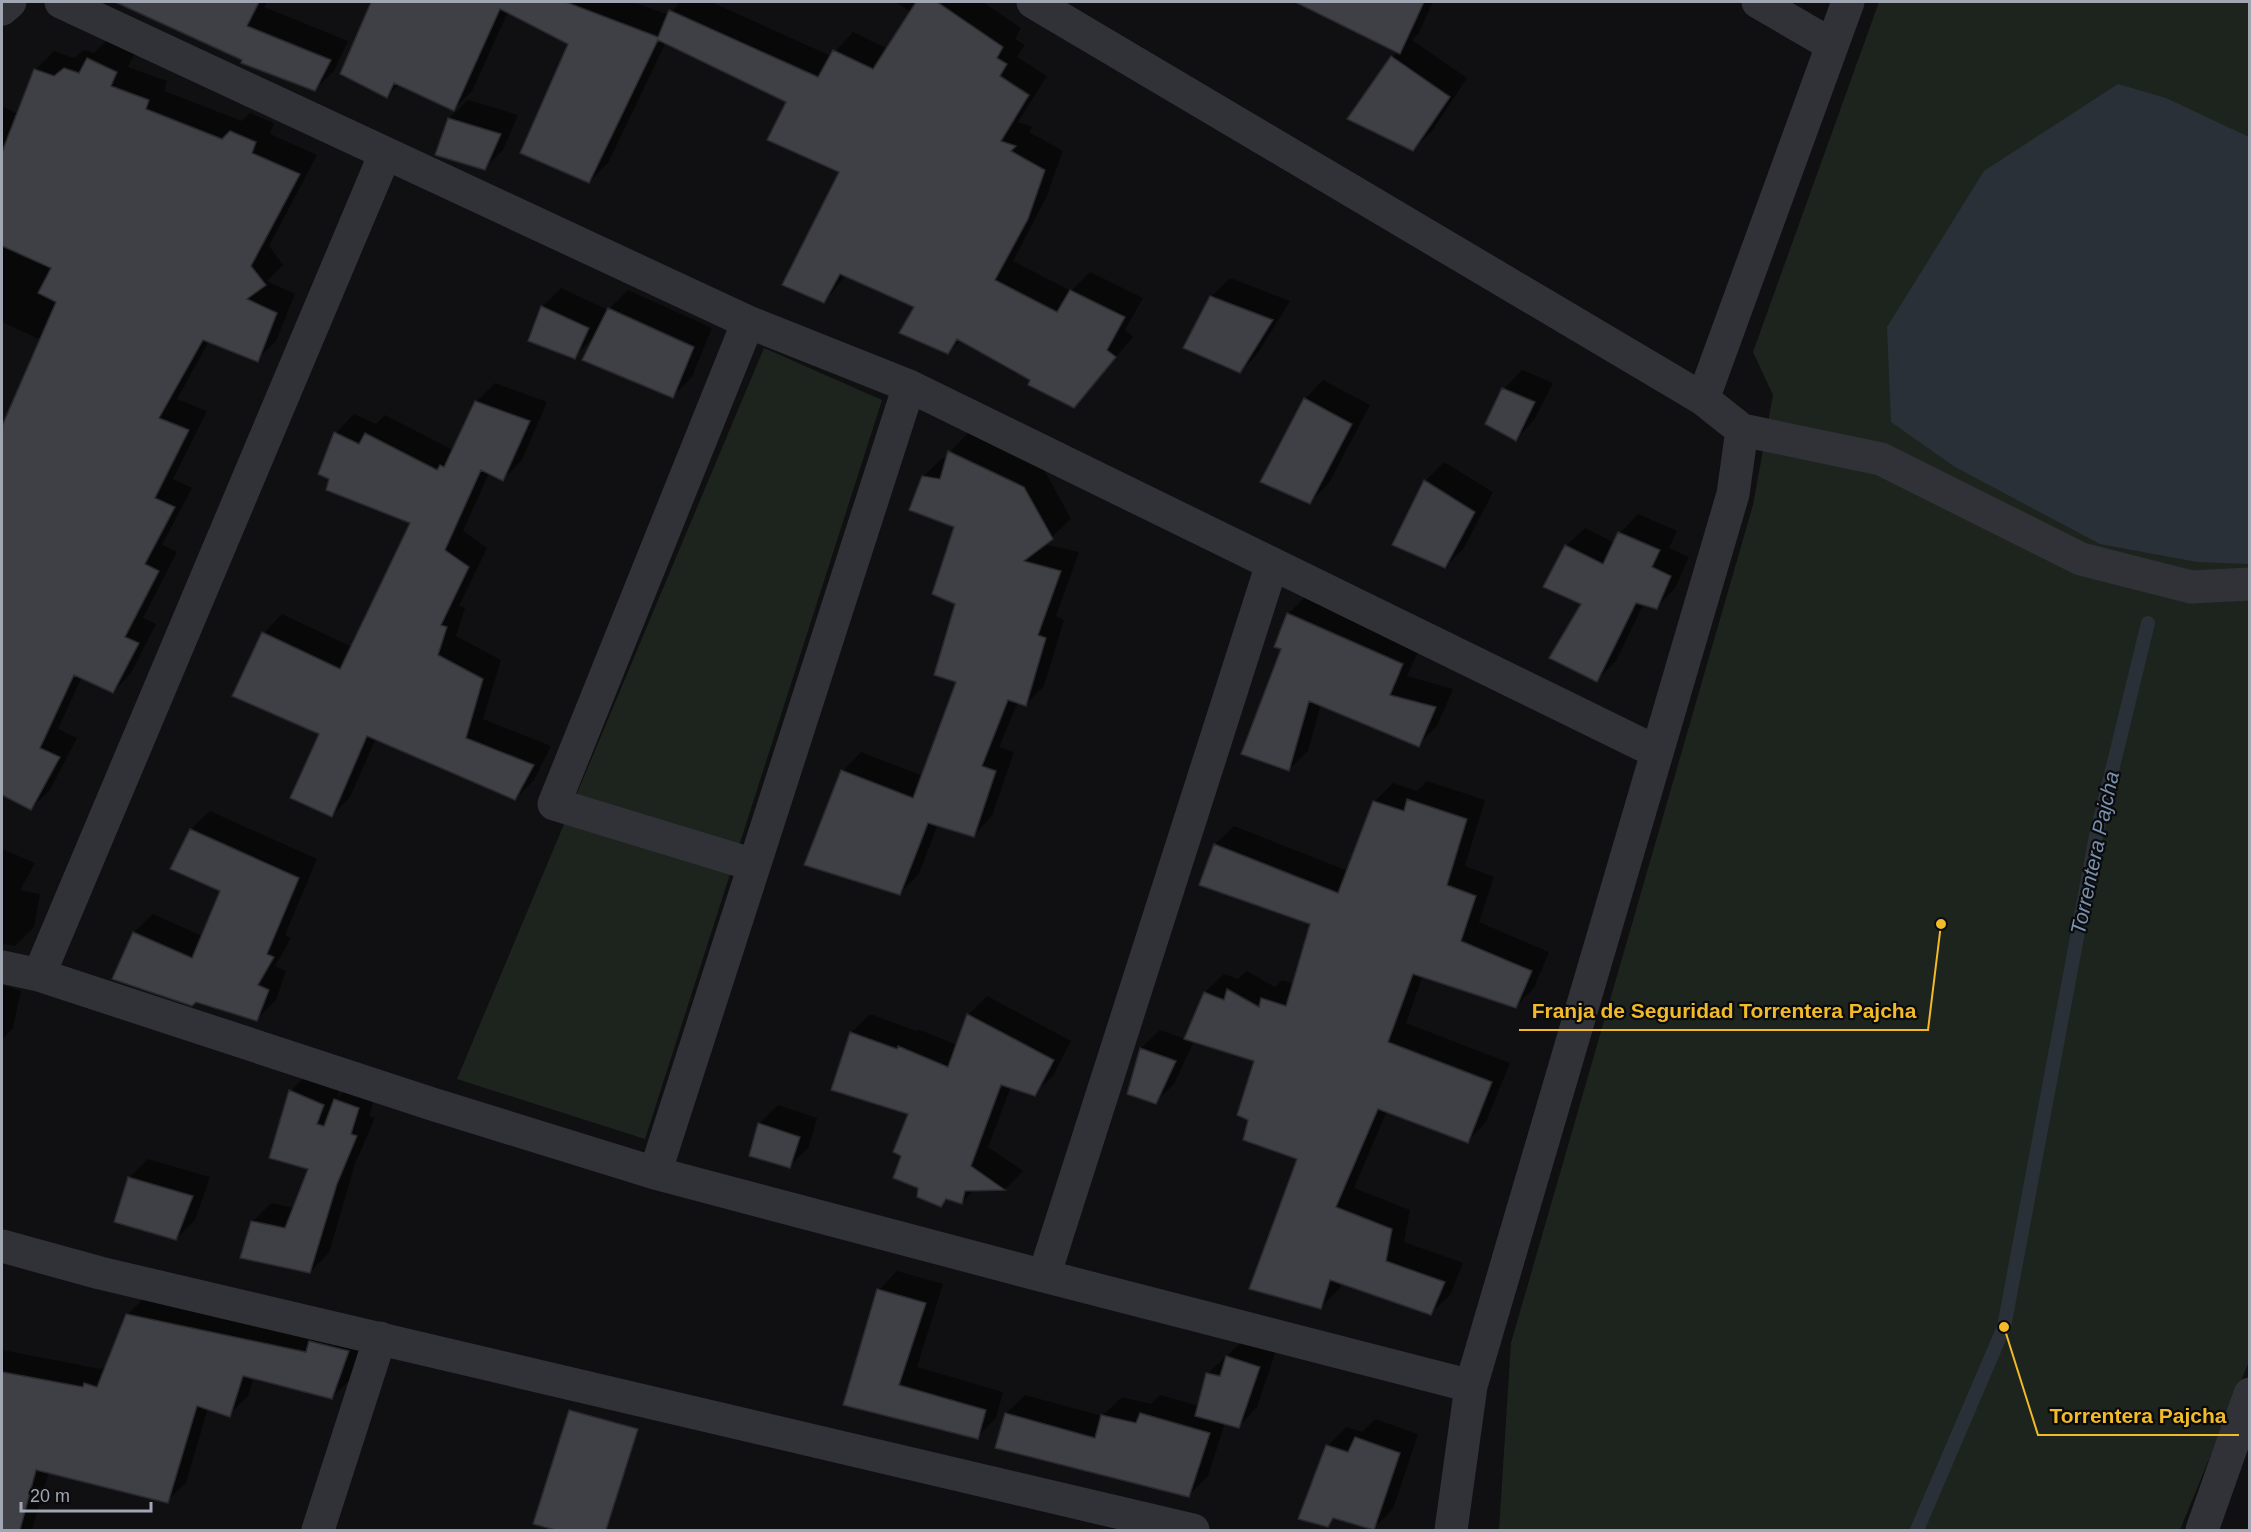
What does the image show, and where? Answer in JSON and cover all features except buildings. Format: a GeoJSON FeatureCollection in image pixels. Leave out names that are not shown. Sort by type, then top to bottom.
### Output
{"type":"FeatureCollection","features":[{"type":"Feature","properties":{"kind":"street"},"geometry":{"type":"LineString","coordinates":[[2,9],[10,2]]}},
{"type":"Feature","properties":{"kind":"street"},"geometry":{"type":"LineString","coordinates":[[61,2],[748,322],[909,386],[1657,752]]}},
{"type":"Feature","properties":{"kind":"street"},"geometry":{"type":"LineString","coordinates":[[1033,2],[1703,399],[1742,430],[1881,459],[2081,559],[2192,587],[2250,584]]}},
{"type":"Feature","properties":{"kind":"street"},"geometry":{"type":"LineString","coordinates":[[1758,2],[1832,45]]}},
{"type":"Feature","properties":{"kind":"street"},"geometry":{"type":"LineString","coordinates":[[1703,399],[1848,2]]}},
{"type":"Feature","properties":{"kind":"street"},"geometry":{"type":"LineString","coordinates":[[39,975],[386,154]]}},
{"type":"Feature","properties":{"kind":"street"},"geometry":{"type":"LineString","coordinates":[[748,322],[554,804],[754,865]]}},
{"type":"Feature","properties":{"kind":"street"},"geometry":{"type":"LineString","coordinates":[[655,1173],[909,386]]}},
{"type":"Feature","properties":{"kind":"street"},"geometry":{"type":"LineString","coordinates":[[1451,1530],[1471,1386],[1733,494],[1742,430]]}},
{"type":"Feature","properties":{"kind":"street"},"geometry":{"type":"LineString","coordinates":[[1044,1276],[1272,564]]}},
{"type":"Feature","properties":{"kind":"street"},"geometry":{"type":"LineString","coordinates":[[2,967],[39,975],[432,1104],[655,1173],[1471,1386]]}},
{"type":"Feature","properties":{"kind":"street"},"geometry":{"type":"LineString","coordinates":[[2,1246],[112,1275],[1193,1530]]}},
{"type":"Feature","properties":{"kind":"street"},"geometry":{"type":"LineString","coordinates":[[318,1530],[380,1338]]}},
{"type":"Feature","properties":{"kind":"street"},"geometry":{"type":"LineString","coordinates":[[2202,1530],[2250,1394]]}},
{"type":"Feature","properties":{"kind":"shaded area"},"geometry":{"type":"Polygon","coordinates":[[[1879,2],[2249,2],[2250,1359],[2180,1530],[1499,1530],[1511,1343],[1753,505],[1773,395],[1753,352],[1879,2]]]}},
{"type":"Feature","properties":{"kind":"shaded area"},"geometry":{"type":"Polygon","coordinates":[[[2118,84],[2166,98],[2249,137],[2249,564],[2197,562],[2100,544],[1955,467],[1891,422],[1887,327],[1984,171],[2118,84]]]}},
{"type":"Feature","properties":{"kind":"shaded area"},"geometry":{"type":"Polygon","coordinates":[[[764,348],[882,400],[645,1139],[457,1079],[764,348]]]}},
{"type":"Feature","properties":{"kind":"waterway","name":"Torrentera Pajcha"},"geometry":{"type":"LineString","coordinates":[[1917,1530],[2004,1327],[2096,836],[2148,623]]}},
{"type":"Feature","properties":{"kind":"place","name":"Franja de Seguridad Torrentera Pajcha"},"geometry":{"type":"Point","coordinates":[1941,924]}},
{"type":"Feature","properties":{"kind":"place","name":"Torrentera Pajcha"},"geometry":{"type":"Point","coordinates":[2004,1327]}}]}
